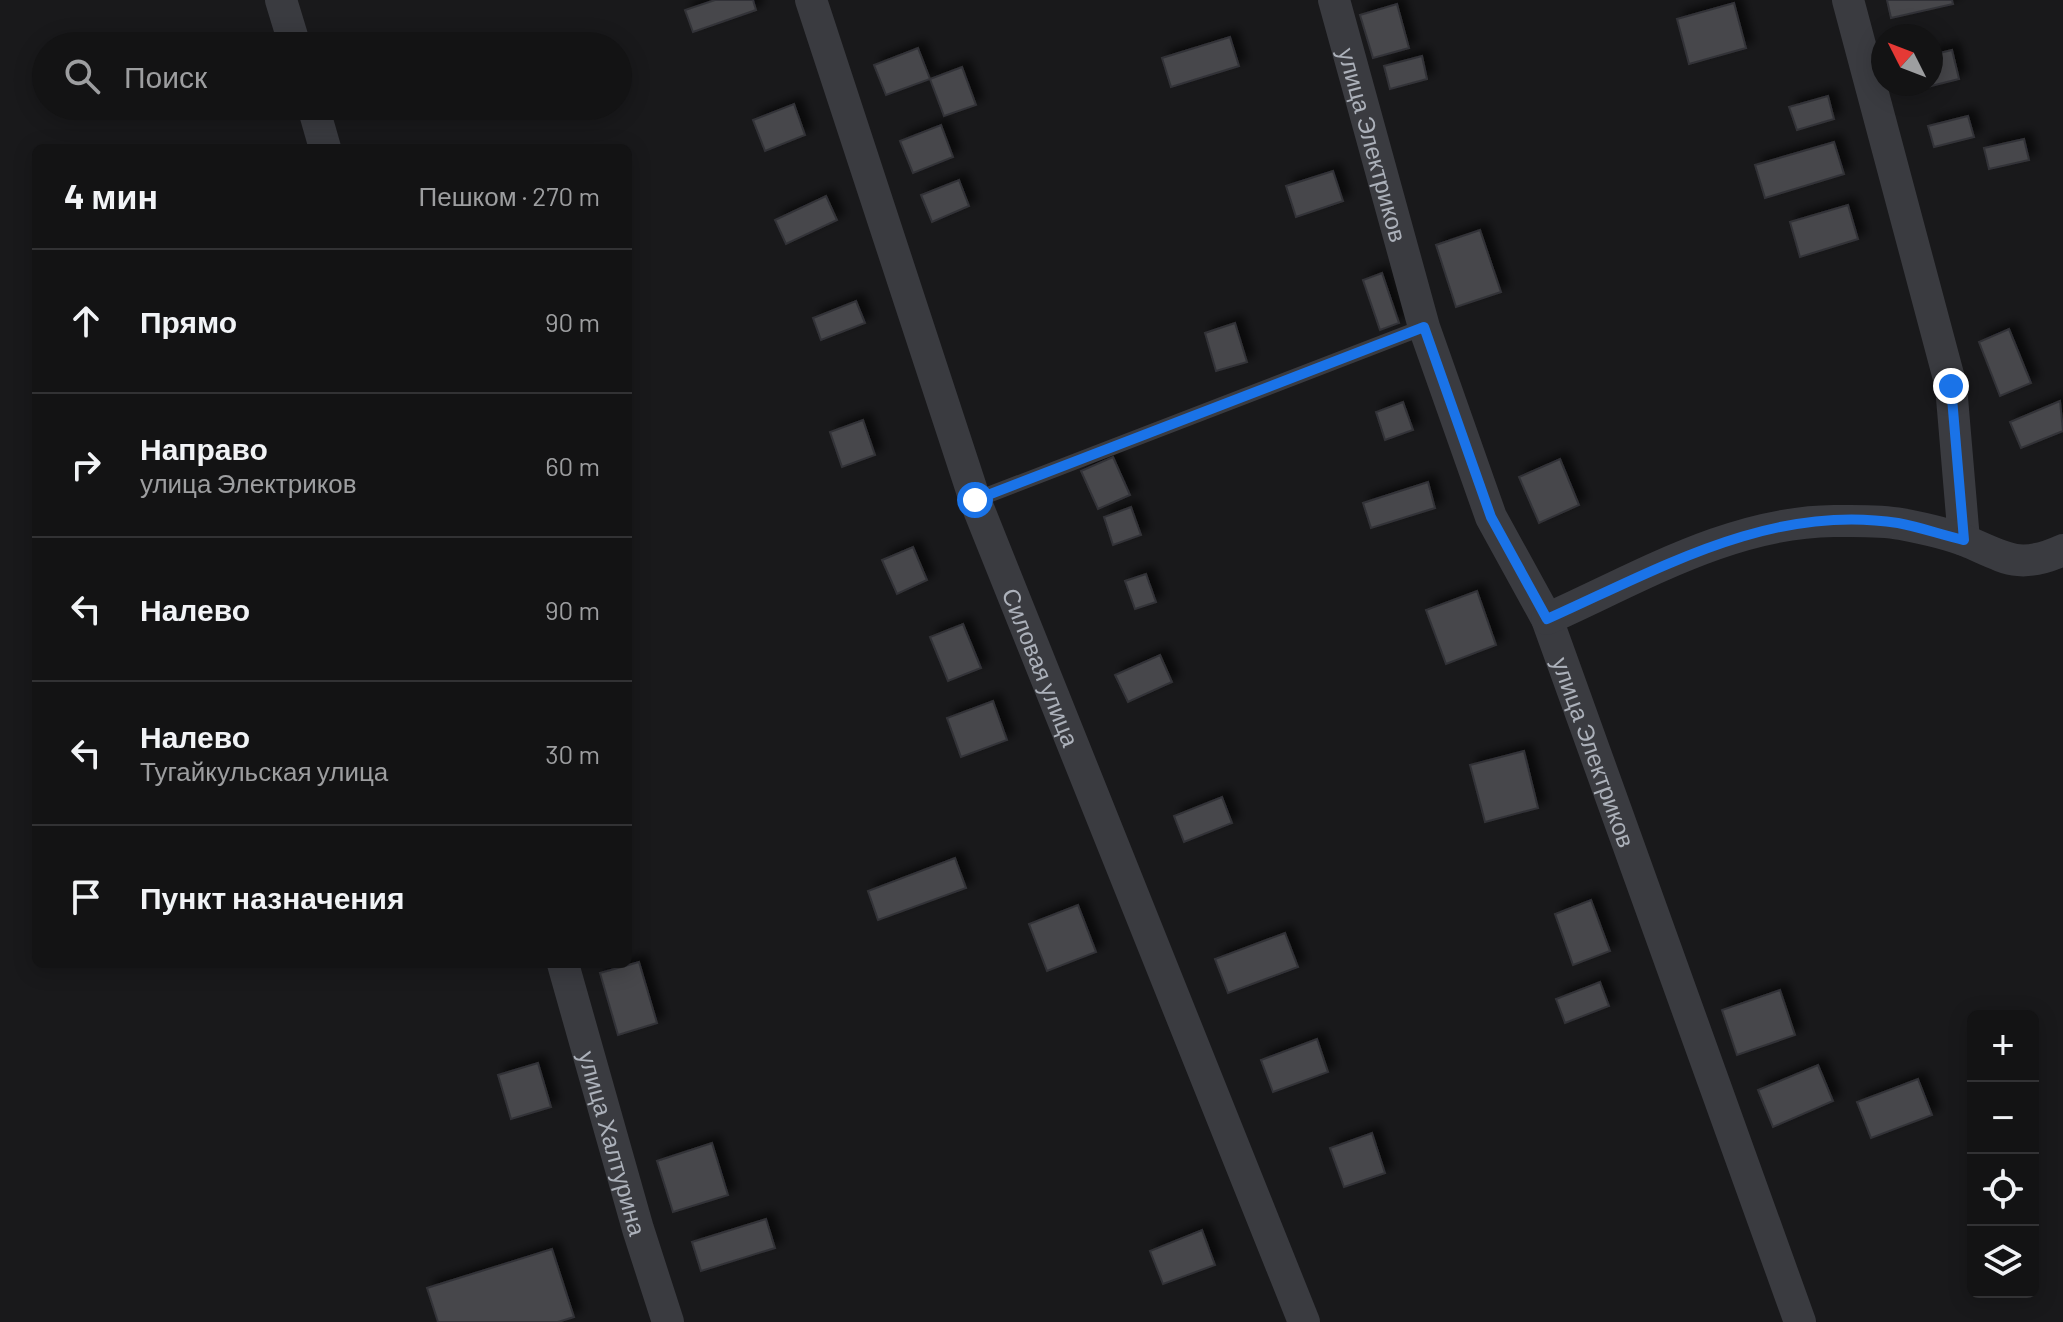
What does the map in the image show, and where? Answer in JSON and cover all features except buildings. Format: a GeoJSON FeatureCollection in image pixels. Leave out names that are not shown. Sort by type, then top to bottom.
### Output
{"type":"FeatureCollection","features":[{"type":"Feature","properties":{"kind":"street"},"geometry":{"type":"LineString","coordinates":[[281,0],[291,32]]}},
{"type":"Feature","properties":{"kind":"street","name":"Силовая улица"},"geometry":{"type":"LineString","coordinates":[[811,0],[975,500],[1304,1322]]}},
{"type":"Feature","properties":{"kind":"street","name":"улица Электриков"},"geometry":{"type":"LineString","coordinates":[[1334,0],[1424,327],[1491,517],[1547,619],[1800,1322]]}},
{"type":"Feature","properties":{"kind":"street"},"geometry":{"type":"LineString","coordinates":[[1848,0],[1951,386],[1964,540]]}},
{"type":"Feature","properties":{"kind":"street"},"geometry":{"type":"LineString","coordinates":[[317,120],[324,144]]}},
{"type":"Feature","properties":{"kind":"street"},"geometry":{"type":"LineString","coordinates":[[1547,619],[1725,540],[1777,525],[1832,521],[1897,523],[1964,540],[1999,558],[2023,562],[2063,550]]}},
{"type":"Feature","properties":{"kind":"street","name":"улица Халтурина"},"geometry":{"type":"LineString","coordinates":[[564,968],[668,1322]]}},
{"type":"Feature","properties":{"kind":"lane"},"geometry":{"type":"LineString","coordinates":[[975,500],[1424,327]]}},
{"type":"Feature","properties":{"kind":"route"},"geometry":{"type":"LineString","coordinates":[[975,500],[1424,327],[1491,517],[1547,619],[1725,540],[1777,525],[1832,521],[1897,523],[1964,540],[1951,386]]}}]}
